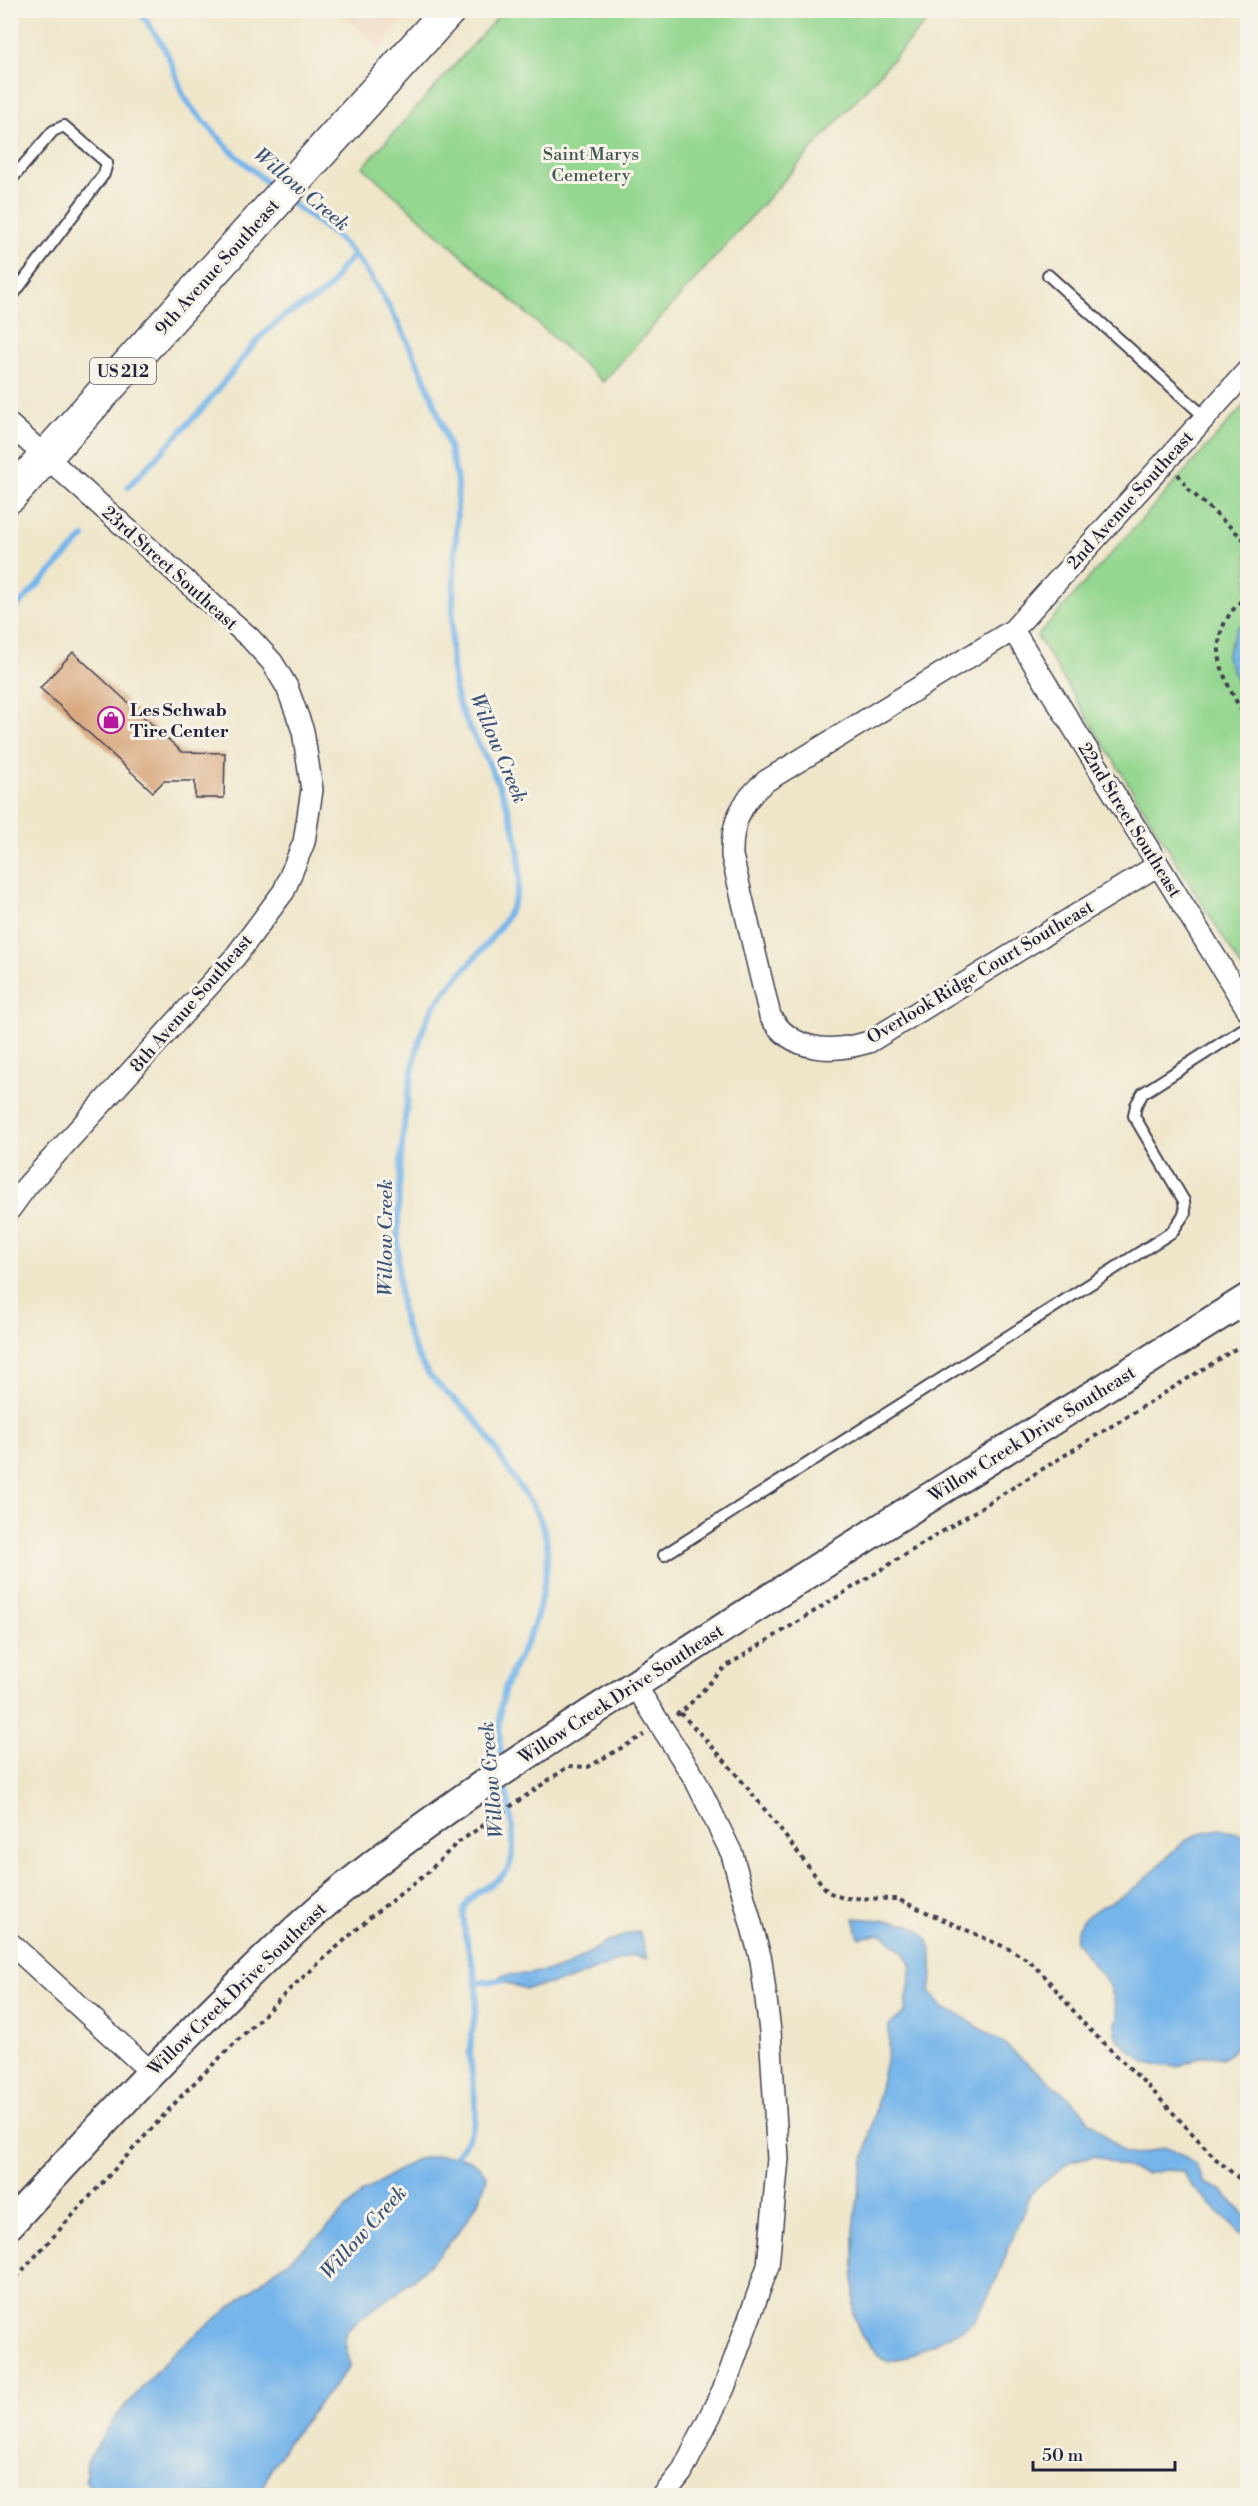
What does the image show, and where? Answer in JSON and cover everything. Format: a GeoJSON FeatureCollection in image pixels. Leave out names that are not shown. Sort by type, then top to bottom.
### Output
{"type":"FeatureCollection","features":[{"type":"Feature","properties":{"kind":"main road","name":"9th Avenue Southeast"},"geometry":{"type":"LineString","coordinates":[[10,496],[448,10]]}},
{"type":"Feature","properties":{"kind":"main road","name":"Willow Creek Drive Southeast"},"geometry":{"type":"LineString","coordinates":[[10,2224],[151,2072],[258,1966],[332,1898],[460,1801],[549,1740],[760,1604],[1248,1298]]}},
{"type":"Feature","properties":{"kind":"street","name":"2nd Avenue Southeast"},"geometry":{"type":"LineString","coordinates":[[1013,630],[1248,370]]}},
{"type":"Feature","properties":{"kind":"street","name":"23rd Street Southeast"},"geometry":{"type":"LineString","coordinates":[[10,425],[250,638],[272,662],[287,687],[303,731]]}},
{"type":"Feature","properties":{"kind":"street","name":"22nd Street Southeast"},"geometry":{"type":"LineString","coordinates":[[1013,630],[1248,1010]]}},
{"type":"Feature","properties":{"kind":"street","name":"Overlook Ridge Court Southeast"},"geometry":{"type":"LineString","coordinates":[[1013,630],[766,781],[756,789],[741,808],[732,831],[732,856],[766,1006],[776,1025],[797,1042],[810,1047],[837,1049],[869,1042],[1158,865]]}},
{"type":"Feature","properties":{"kind":"street","name":"8th Avenue Southeast"},"geometry":{"type":"LineString","coordinates":[[10,1209],[26,1187],[235,957],[284,891],[304,842],[312,790],[303,731]]}},
{"type":"Feature","properties":{"kind":"street"},"geometry":{"type":"LineString","coordinates":[[635,1685],[695,1779],[732,1854],[761,1960],[770,2031],[778,2159],[768,2266],[724,2388],[682,2472],[663,2496]]}},
{"type":"Feature","properties":{"kind":"street"},"geometry":{"type":"LineString","coordinates":[[10,1943],[151,2072]]}},
{"type":"Feature","properties":{"kind":"lane"},"geometry":{"type":"LineString","coordinates":[[10,181],[53,131],[64,126],[107,163],[104,174],[10,299]]}},
{"type":"Feature","properties":{"kind":"lane"},"geometry":{"type":"LineString","coordinates":[[1048,275],[1205,417]]}},
{"type":"Feature","properties":{"kind":"lane"},"geometry":{"type":"LineString","coordinates":[[664,1555],[1172,1232],[1185,1213],[1184,1201],[1134,1116],[1136,1105],[1143,1093],[1248,1026]]}},
{"type":"Feature","properties":{"kind":"path"},"geometry":{"type":"LineString","coordinates":[[1168,458],[1188,489],[1248,543]]}},
{"type":"Feature","properties":{"kind":"path"},"geometry":{"type":"LineString","coordinates":[[1248,595],[1236,605],[1224,624],[1219,650],[1221,670],[1248,721]]}},
{"type":"Feature","properties":{"kind":"path"},"geometry":{"type":"LineString","coordinates":[[10,2284],[186,2091],[243,2033],[374,1914],[425,1875],[456,1844],[569,1766],[588,1767],[680,1713],[725,1667],[1248,1341]]}},
{"type":"Feature","properties":{"kind":"path"},"geometry":{"type":"LineString","coordinates":[[680,1713],[716,1748],[758,1798],[828,1892],[843,1898],[897,1899],[1009,1949],[1028,1960],[1086,2026],[1149,2087],[1216,2159],[1248,2186]]}},
{"type":"Feature","properties":{"kind":"shaded area"},"geometry":{"type":"Polygon","coordinates":[[[339,11],[412,11],[380,48],[339,11]]]}},
{"type":"Feature","properties":{"kind":"green space","name":"Saint Marys Cemetery"},"geometry":{"type":"Polygon","coordinates":[[[504,10],[936,11],[603,382],[363,167],[504,10]]]}},
{"type":"Feature","properties":{"kind":"green space"},"geometry":{"type":"Polygon","coordinates":[[[1247,402],[1247,976],[1037,636],[1247,402]]]}},
{"type":"Feature","properties":{"kind":"water"},"geometry":{"type":"Polygon","coordinates":[[[1247,618],[1247,703],[1226,657],[1236,630],[1247,618]]]}},
{"type":"Feature","properties":{"kind":"water"},"geometry":{"type":"Polygon","coordinates":[[[1220,1829],[1247,1835],[1248,2009],[1237,2044],[1222,2059],[1213,2055],[1203,2056],[1177,2067],[1147,2063],[1118,2039],[1115,2029],[1118,2017],[1111,1988],[1076,1942],[1076,1932],[1087,1916],[1134,1889],[1182,1843],[1205,1832],[1220,1829]]]}},
{"type":"Feature","properties":{"kind":"water"},"geometry":{"type":"Polygon","coordinates":[[[854,1918],[892,1921],[907,1924],[918,1930],[926,1938],[931,1951],[930,1991],[944,2009],[957,2013],[1005,2045],[1066,2095],[1083,2111],[1088,2120],[1124,2153],[1137,2155],[1164,2147],[1182,2154],[1196,2166],[1205,2183],[1221,2190],[1247,2217],[1247,2240],[1191,2185],[1182,2171],[1165,2170],[1146,2174],[1093,2156],[1071,2161],[1037,2187],[1028,2199],[995,2283],[975,2320],[963,2329],[907,2357],[888,2361],[882,2359],[861,2335],[854,2316],[854,2229],[860,2179],[888,2051],[889,2025],[905,2012],[912,1966],[903,1951],[882,1934],[859,1938],[854,1918]]]}},
{"type":"Feature","properties":{"kind":"water"},"geometry":{"type":"Polygon","coordinates":[[[639,1931],[647,1959],[632,1955],[573,1979],[526,1989],[497,1980],[502,1975],[527,1974],[563,1968],[609,1941],[639,1931]]]}},
{"type":"Feature","properties":{"kind":"water"},"geometry":{"type":"Polygon","coordinates":[[[438,2155],[460,2157],[472,2161],[487,2176],[474,2208],[452,2240],[425,2269],[398,2292],[360,2318],[348,2330],[345,2339],[350,2366],[287,2444],[260,2495],[96,2495],[85,2480],[87,2462],[114,2419],[173,2353],[321,2234],[363,2192],[414,2160],[438,2155]]]}},
{"type":"Feature","properties":{"kind":"building","name":"Les Schwab Tire Center"},"geometry":{"type":"Polygon","coordinates":[[[73,652],[182,752],[225,753],[224,798],[195,798],[195,781],[164,781],[153,792],[40,688],[73,652]]]}},
{"type":"Feature","properties":{"kind":"waterway","name":"Willow Creek"},"geometry":{"type":"LineString","coordinates":[[139,10],[162,44],[183,95],[191,107],[228,148],[275,190]]}},
{"type":"Feature","properties":{"kind":"waterway","name":"Willow Creek"},"geometry":{"type":"LineString","coordinates":[[290,202],[338,238],[363,266],[399,325],[416,359],[443,427],[458,487],[451,650],[455,687],[463,715],[501,791],[516,836],[520,866],[519,881],[515,899],[507,916],[442,995],[432,1010],[421,1035],[412,1070],[401,1157],[398,1245],[402,1311],[406,1328],[421,1362],[431,1377],[479,1424],[526,1495],[546,1536],[545,1580],[539,1606],[528,1640],[502,1698],[499,1726],[502,1762]]}},
{"type":"Feature","properties":{"kind":"waterway"},"geometry":{"type":"LineString","coordinates":[[128,487],[202,409],[261,336],[285,315],[318,297],[331,286],[340,270],[353,256]]}},
{"type":"Feature","properties":{"kind":"waterway"},"geometry":{"type":"LineString","coordinates":[[10,614],[84,537]]}},
{"type":"Feature","properties":{"kind":"waterway","name":"Willow Creek"},"geometry":{"type":"LineString","coordinates":[[450,2163],[468,2138],[476,2113],[470,2051],[477,1992],[464,1927],[464,1911],[471,1898],[505,1873],[512,1858],[513,1836],[505,1781]]}},
{"type":"Feature","properties":{"kind":"waterway"},"geometry":{"type":"LineString","coordinates":[[476,1983],[503,1980]]}},
{"type":"Feature","properties":{"kind":"place","name":"Les Schwab Tire Center"},"geometry":{"type":"Point","coordinates":[111,720]}}]}
